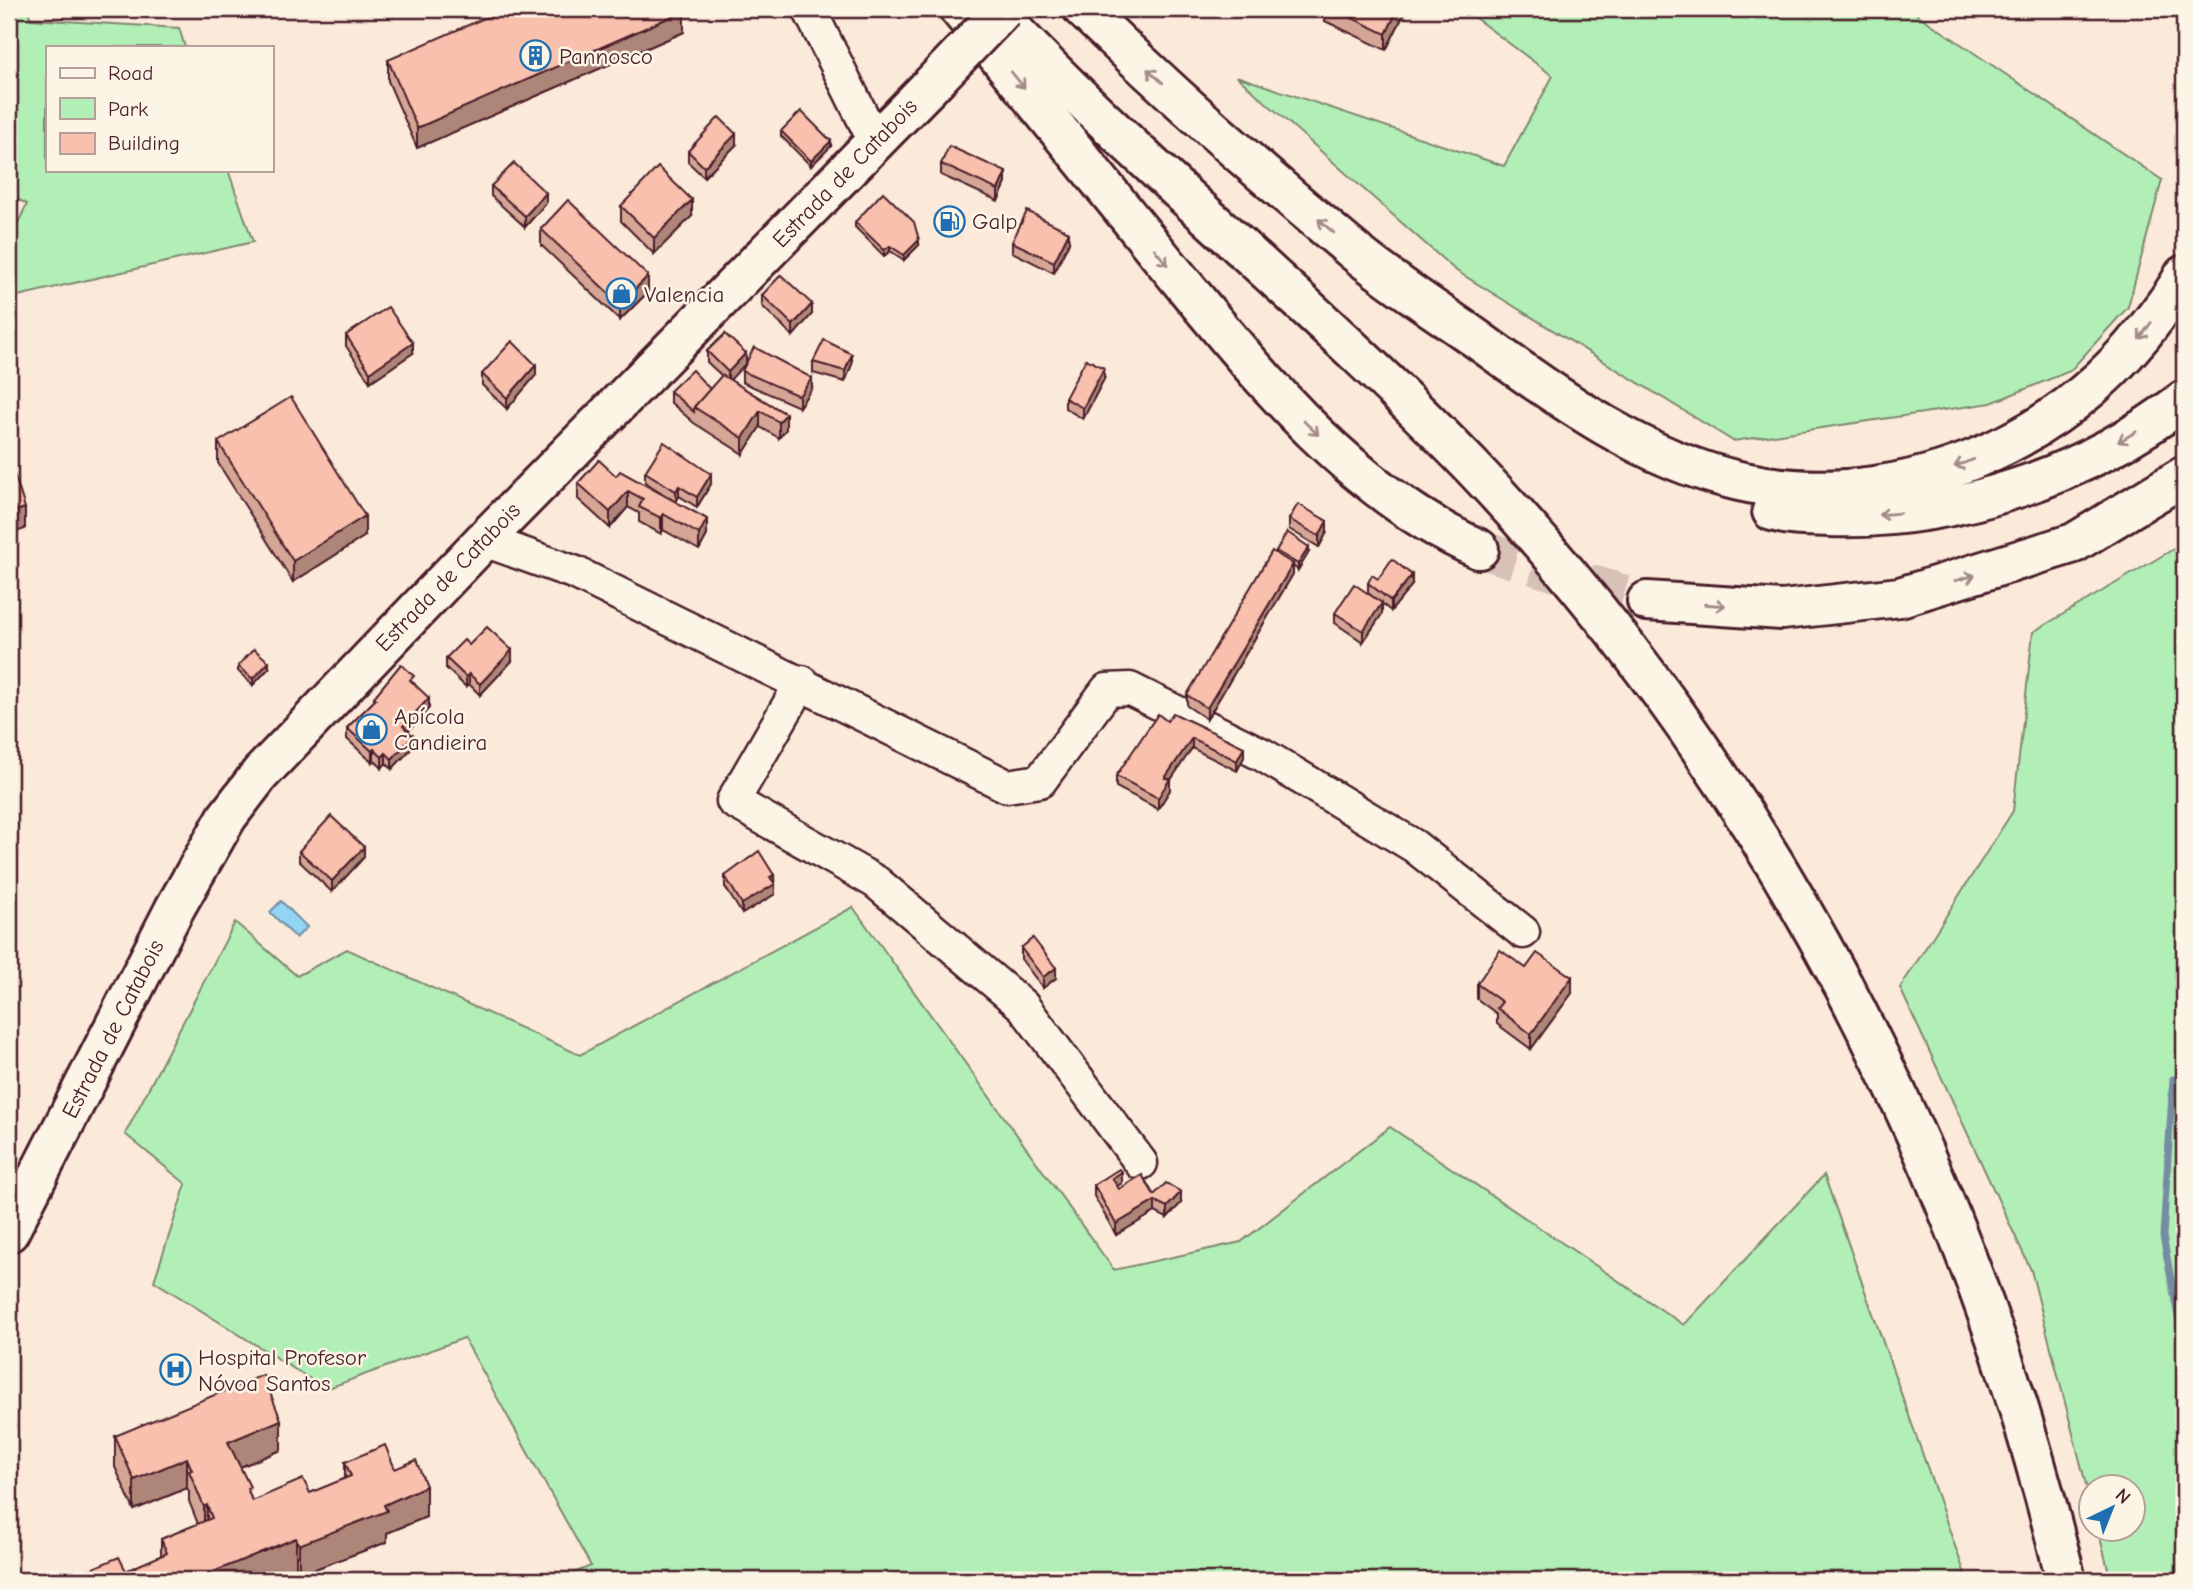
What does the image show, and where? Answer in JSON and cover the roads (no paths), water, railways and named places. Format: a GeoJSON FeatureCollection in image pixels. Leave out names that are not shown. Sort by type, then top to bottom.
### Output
{"type":"FeatureCollection","features":[{"type":"Feature","properties":{"kind":"main road"},"geometry":{"type":"LineString","coordinates":[[959,9],[1279,397],[1346,462],[1446,534],[1479,549]]}},
{"type":"Feature","properties":{"kind":"main road"},"geometry":{"type":"LineString","coordinates":[[993,9],[1049,66],[1352,349],[1475,471],[1604,619],[1712,765],[1791,890],[1851,997],[1941,1188],[2007,1365],[2031,1442],[2066,1580]]}},
{"type":"Feature","properties":{"kind":"main road","name":"Estrada de Catabois"},"geometry":{"type":"LineString","coordinates":[[9,1232],[175,908],[227,817],[290,740],[1004,9]]}},
{"type":"Feature","properties":{"kind":"main road"},"geometry":{"type":"LineString","coordinates":[[1083,9],[1356,253],[1534,398],[1596,439],[1661,475],[1785,515],[1855,517],[1920,512],[1987,496],[2048,475],[2108,448],[2164,416],[2184,400]]}},
{"type":"Feature","properties":{"kind":"main road"},"geometry":{"type":"LineString","coordinates":[[1356,253],[1546,389],[1610,430],[1674,459],[1737,480],[1797,490],[1854,488],[1932,473],[1989,453],[2030,432],[2102,380],[2131,350],[2184,275]]}},
{"type":"Feature","properties":{"kind":"main road"},"geometry":{"type":"LineString","coordinates":[[2120,516],[2184,461]]}},
{"type":"Feature","properties":{"kind":"main road"},"geometry":{"type":"LineString","coordinates":[[1647,601],[1782,610],[1899,597],[2074,542],[2184,476]]}},
{"type":"Feature","properties":{"kind":"street"},"geometry":{"type":"LineString","coordinates":[[809,9],[875,142]]}},
{"type":"Feature","properties":{"kind":"street"},"geometry":{"type":"LineString","coordinates":[[484,540],[576,573],[802,682],[1007,786],[1040,781],[1107,690],[1130,689],[1263,755],[1414,846],[1523,932]]}},
{"type":"Feature","properties":{"kind":"street"},"geometry":{"type":"LineString","coordinates":[[802,682],[733,801],[876,882],[1023,1006],[1141,1163]]}},
{"type":"Feature","properties":{"kind":"water"},"geometry":{"type":"Polygon","coordinates":[[[281,901],[307,927],[296,938],[270,912],[281,901]]]}},
{"type":"Feature","properties":{"kind":"waterway"},"geometry":{"type":"LineString","coordinates":[[2173,1079],[2163,1236],[2184,1349]]}},
{"type":"Feature","properties":{"kind":"tunnel"},"geometry":{"type":"LineString","coordinates":[[1479,549],[1647,601]]}},
{"type":"Feature","properties":{"kind":"place","name":"Pannosco"},"geometry":{"type":"Point","coordinates":[536,56]}},
{"type":"Feature","properties":{"kind":"place","name":"Galp"},"geometry":{"type":"Point","coordinates":[949,221]}},
{"type":"Feature","properties":{"kind":"place","name":"Valencia"},"geometry":{"type":"Point","coordinates":[621,294]}},
{"type":"Feature","properties":{"kind":"place","name":"Apícola Candieira"},"geometry":{"type":"Point","coordinates":[371,729]}},
{"type":"Feature","properties":{"kind":"place","name":"Hospital Profesor Nóvoa Santos"},"geometry":{"type":"Point","coordinates":[175,1370]}}]}
